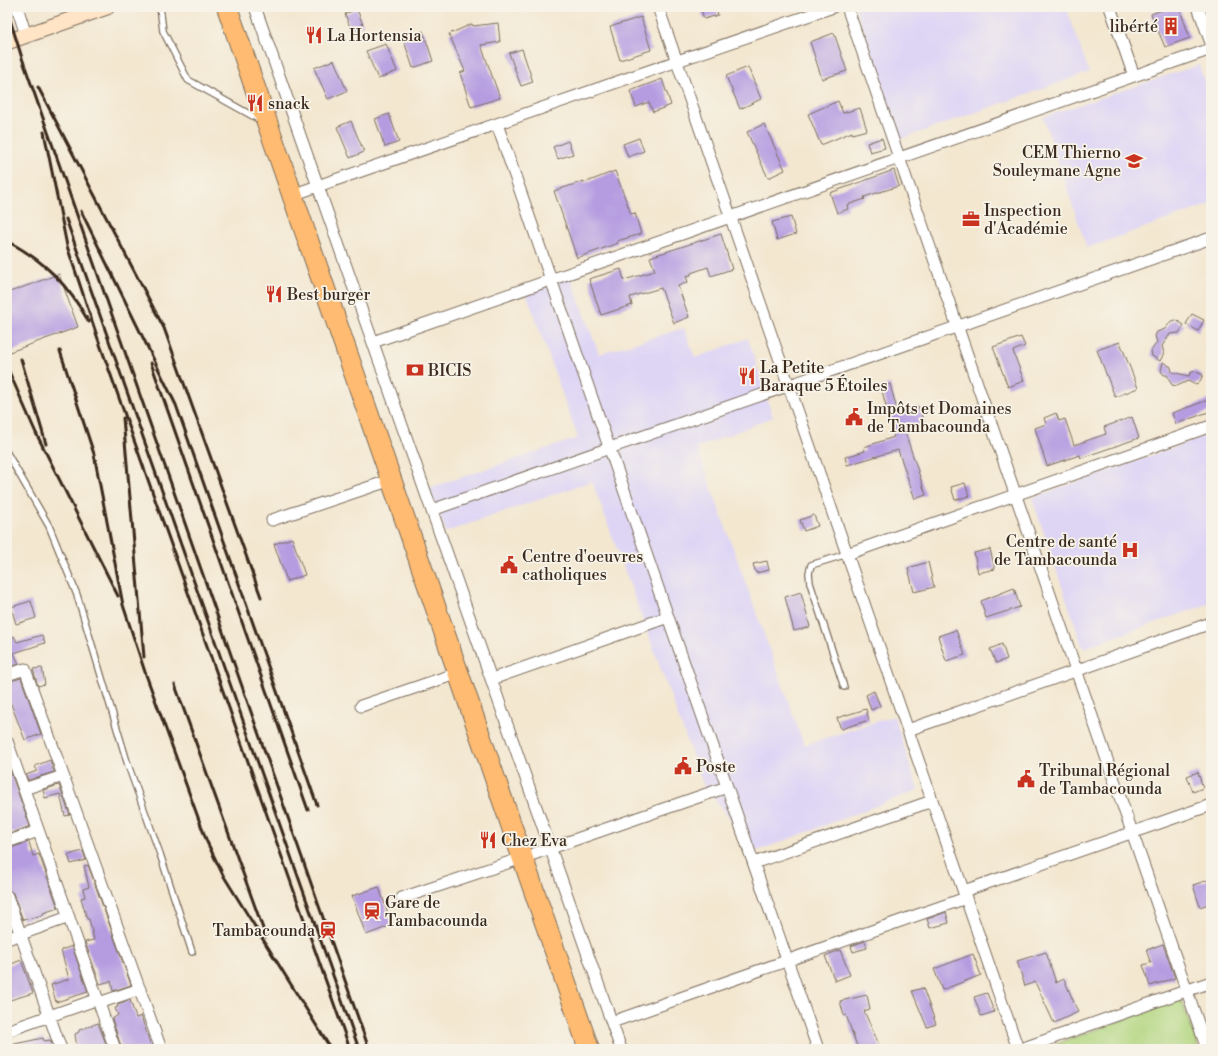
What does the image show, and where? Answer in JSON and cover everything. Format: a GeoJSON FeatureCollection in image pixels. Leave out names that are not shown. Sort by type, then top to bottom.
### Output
{"type":"FeatureCollection","features":[{"type":"Feature","properties":{"kind":"highway"},"geometry":{"type":"LineString","coordinates":[[226,7],[589,1049]]}},
{"type":"Feature","properties":{"kind":"street"},"geometry":{"type":"LineString","coordinates":[[17,7],[26,35]]}},
{"type":"Feature","properties":{"kind":"street"},"geometry":{"type":"LineString","coordinates":[[255,7],[622,1049]]}},
{"type":"Feature","properties":{"kind":"street"},"geometry":{"type":"LineString","coordinates":[[658,7],[1019,1049],[1211,982]]}},
{"type":"Feature","properties":{"kind":"street"},"geometry":{"type":"LineString","coordinates":[[292,196],[833,7]]}},
{"type":"Feature","properties":{"kind":"street"},"geometry":{"type":"LineString","coordinates":[[847,7],[1208,1049]]}},
{"type":"Feature","properties":{"kind":"street"},"geometry":{"type":"LineString","coordinates":[[1110,7],[1134,76]]}},
{"type":"Feature","properties":{"kind":"street"},"geometry":{"type":"LineString","coordinates":[[1198,7],[1211,43]]}},
{"type":"Feature","properties":{"kind":"street"},"geometry":{"type":"LineString","coordinates":[[7,42],[97,9]]}},
{"type":"Feature","properties":{"kind":"street"},"geometry":{"type":"LineString","coordinates":[[373,342],[1211,49]]}},
{"type":"Feature","properties":{"kind":"street"},"geometry":{"type":"LineString","coordinates":[[497,124],[818,1049]]}},
{"type":"Feature","properties":{"kind":"street"},"geometry":{"type":"LineString","coordinates":[[432,510],[1211,238]]}},
{"type":"Feature","properties":{"kind":"street"},"geometry":{"type":"LineString","coordinates":[[847,554],[1211,426]]}},
{"type":"Feature","properties":{"kind":"street"},"geometry":{"type":"LineString","coordinates":[[272,520],[391,480]]}},
{"type":"Feature","properties":{"kind":"street"},"geometry":{"type":"LineString","coordinates":[[492,679],[668,618]]}},
{"type":"Feature","properties":{"kind":"street"},"geometry":{"type":"LineString","coordinates":[[908,730],[1211,623]]}},
{"type":"Feature","properties":{"kind":"street"},"geometry":{"type":"LineString","coordinates":[[7,675],[25,669],[161,1049]]}},
{"type":"Feature","properties":{"kind":"street"},"geometry":{"type":"LineString","coordinates":[[361,706],[458,673]]}},
{"type":"Feature","properties":{"kind":"street"},"geometry":{"type":"LineString","coordinates":[[8,745],[115,1049]]}},
{"type":"Feature","properties":{"kind":"street"},"geometry":{"type":"LineString","coordinates":[[24,789],[63,776]]}},
{"type":"Feature","properties":{"kind":"street"},"geometry":{"type":"LineString","coordinates":[[402,898],[727,787]]}},
{"type":"Feature","properties":{"kind":"street"},"geometry":{"type":"LineString","coordinates":[[754,863],[932,801]]}},
{"type":"Feature","properties":{"kind":"street"},"geometry":{"type":"LineString","coordinates":[[612,1022],[788,961],[1133,832],[1211,805]]}},
{"type":"Feature","properties":{"kind":"street"},"geometry":{"type":"LineString","coordinates":[[7,842],[38,831]]}},
{"type":"Feature","properties":{"kind":"street"},"geometry":{"type":"LineString","coordinates":[[7,896],[61,1049]]}},
{"type":"Feature","properties":{"kind":"street"},"geometry":{"type":"LineString","coordinates":[[7,939],[69,917]]}},
{"type":"Feature","properties":{"kind":"street"},"geometry":{"type":"LineString","coordinates":[[7,1030],[140,989]]}},
{"type":"Feature","properties":{"kind":"lane"},"geometry":{"type":"LineString","coordinates":[[160,7],[163,32],[188,80],[267,124]]}},
{"type":"Feature","properties":{"kind":"lane"},"geometry":{"type":"LineString","coordinates":[[7,453],[49,526],[77,595],[128,765],[160,854],[192,952]]}},
{"type":"Feature","properties":{"kind":"lane"},"geometry":{"type":"LineString","coordinates":[[844,687],[808,573],[811,565],[847,554]]}},
{"type":"Feature","properties":{"kind":"shaded area"},"geometry":{"type":"Polygon","coordinates":[[[1066,7],[1089,72],[901,139],[855,8],[1066,7]]]}},
{"type":"Feature","properties":{"kind":"shaded area","name":"CEM Thierno Souleymane Agne"},"geometry":{"type":"Polygon","coordinates":[[[1199,65],[1211,100],[1211,204],[1087,248],[1043,117],[1199,65]]]}},
{"type":"Feature","properties":{"kind":"shaded area"},"geometry":{"type":"Polygon","coordinates":[[[570,276],[599,354],[684,328],[695,358],[748,338],[773,417],[697,448],[804,745],[894,716],[918,790],[757,851],[704,787],[592,481],[446,532],[429,488],[578,438],[526,292],[570,276]]]}},
{"type":"Feature","properties":{"kind":"shaded area","name":"Centre de santé de Tambacounda"},"geometry":{"type":"Polygon","coordinates":[[[1211,434],[1211,603],[1083,648],[1032,498],[1211,434]]]}},
{"type":"Feature","properties":{"kind":"shaded area"},"geometry":{"type":"Polygon","coordinates":[[[1211,990],[1211,1011],[1205,992],[1211,990]]]}},
{"type":"Feature","properties":{"kind":"green space"},"geometry":{"type":"Polygon","coordinates":[[[1181,999],[1199,1049],[1048,1049],[1048,1047],[1181,999]]]}},
{"type":"Feature","properties":{"kind":"building"},"geometry":{"type":"Polygon","coordinates":[[[700,7],[716,7],[718,15],[704,19],[700,7]]]}},
{"type":"Feature","properties":{"kind":"building","name":"libérté"},"geometry":{"type":"Polygon","coordinates":[[[1170,7],[1179,7],[1190,38],[1165,47],[1151,14],[1170,7]]]}},
{"type":"Feature","properties":{"kind":"building"},"geometry":{"type":"Polygon","coordinates":[[[357,9],[363,25],[351,30],[345,14],[357,9]]]}},
{"type":"Feature","properties":{"kind":"building"},"geometry":{"type":"Polygon","coordinates":[[[641,17],[651,50],[620,60],[610,27],[641,17]]]}},
{"type":"Feature","properties":{"kind":"building"},"geometry":{"type":"Polygon","coordinates":[[[498,23],[500,42],[481,45],[500,98],[471,107],[460,73],[465,71],[449,34],[472,24],[473,26],[498,23]]]}},
{"type":"Feature","properties":{"kind":"building"},"geometry":{"type":"Polygon","coordinates":[[[423,31],[433,61],[413,68],[403,38],[423,31]]]}},
{"type":"Feature","properties":{"kind":"building"},"geometry":{"type":"Polygon","coordinates":[[[834,33],[847,71],[822,79],[810,42],[834,33]]]}},
{"type":"Feature","properties":{"kind":"building"},"geometry":{"type":"Polygon","coordinates":[[[386,44],[397,71],[378,79],[366,51],[386,44]]]}},
{"type":"Feature","properties":{"kind":"building"},"geometry":{"type":"Polygon","coordinates":[[[522,49],[533,82],[521,86],[509,53],[522,49]]]}},
{"type":"Feature","properties":{"kind":"building"},"geometry":{"type":"Polygon","coordinates":[[[334,60],[347,91],[328,99],[314,68],[334,60]]]}},
{"type":"Feature","properties":{"kind":"building"},"geometry":{"type":"Polygon","coordinates":[[[748,67],[761,99],[740,109],[726,76],[748,67]]]}},
{"type":"Feature","properties":{"kind":"building"},"geometry":{"type":"Polygon","coordinates":[[[662,79],[671,105],[653,112],[649,102],[636,107],[630,91],[662,79]]]}},
{"type":"Feature","properties":{"kind":"building"},"geometry":{"type":"Polygon","coordinates":[[[838,101],[843,113],[860,108],[867,130],[852,134],[852,132],[821,145],[808,114],[838,101]]]}},
{"type":"Feature","properties":{"kind":"building"},"geometry":{"type":"Polygon","coordinates":[[[389,114],[399,142],[385,147],[375,119],[389,114]]]}},
{"type":"Feature","properties":{"kind":"building"},"geometry":{"type":"Polygon","coordinates":[[[351,121],[364,152],[350,158],[337,127],[351,121]]]}},
{"type":"Feature","properties":{"kind":"building"},"geometry":{"type":"Polygon","coordinates":[[[764,124],[785,170],[768,178],[747,132],[764,124]]]}},
{"type":"Feature","properties":{"kind":"building"},"geometry":{"type":"Polygon","coordinates":[[[639,138],[644,151],[628,157],[623,144],[639,138]]]}},
{"type":"Feature","properties":{"kind":"building"},"geometry":{"type":"Polygon","coordinates":[[[882,138],[885,148],[870,152],[867,143],[882,138]]]}},
{"type":"Feature","properties":{"kind":"building"},"geometry":{"type":"Polygon","coordinates":[[[568,141],[573,154],[558,159],[553,147],[568,141]]]}},
{"type":"Feature","properties":{"kind":"building"},"geometry":{"type":"Polygon","coordinates":[[[894,170],[899,186],[864,197],[865,199],[847,205],[848,209],[837,213],[830,193],[894,170]]]}},
{"type":"Feature","properties":{"kind":"building"},"geometry":{"type":"Polygon","coordinates":[[[615,171],[631,214],[635,213],[641,234],[617,241],[618,243],[577,258],[554,191],[584,181],[584,183],[615,171]]]}},
{"type":"Feature","properties":{"kind":"building"},"geometry":{"type":"Polygon","coordinates":[[[791,217],[796,234],[777,240],[772,222],[791,217]]]}},
{"type":"Feature","properties":{"kind":"building"},"geometry":{"type":"Polygon","coordinates":[[[721,234],[732,269],[711,276],[708,267],[686,276],[688,282],[678,286],[689,317],[674,323],[661,288],[630,297],[632,305],[601,315],[589,279],[621,269],[624,280],[655,271],[650,257],[721,234]]]}},
{"type":"Feature","properties":{"kind":"building"},"geometry":{"type":"Polygon","coordinates":[[[59,274],[78,327],[7,353],[7,293],[59,274]]]}},
{"type":"Feature","properties":{"kind":"building"},"geometry":{"type":"Polygon","coordinates":[[[1192,314],[1204,320],[1198,331],[1186,324],[1192,314]]]}},
{"type":"Feature","properties":{"kind":"building"},"geometry":{"type":"Polygon","coordinates":[[[1176,320],[1184,325],[1179,333],[1170,334],[1162,346],[1164,353],[1160,361],[1152,356],[1151,351],[1157,342],[1155,336],[1157,332],[1165,329],[1171,321],[1176,320]]]}},
{"type":"Feature","properties":{"kind":"building"},"geometry":{"type":"Polygon","coordinates":[[[1021,337],[1025,346],[1013,351],[1024,381],[1008,387],[993,347],[1021,337]]]}},
{"type":"Feature","properties":{"kind":"building"},"geometry":{"type":"Polygon","coordinates":[[[1120,342],[1138,388],[1115,397],[1097,350],[1120,342]]]}},
{"type":"Feature","properties":{"kind":"building"},"geometry":{"type":"Polygon","coordinates":[[[1163,362],[1171,367],[1172,372],[1189,376],[1190,373],[1195,371],[1203,375],[1199,383],[1194,384],[1188,381],[1177,386],[1172,385],[1167,375],[1164,375],[1161,371],[1163,362]]]}},
{"type":"Feature","properties":{"kind":"building"},"geometry":{"type":"Polygon","coordinates":[[[890,384],[898,413],[918,406],[925,424],[905,432],[926,495],[915,499],[898,450],[847,465],[845,457],[865,451],[864,447],[894,437],[881,387],[890,384]]]}},
{"type":"Feature","properties":{"kind":"building"},"geometry":{"type":"Polygon","coordinates":[[[1211,399],[1211,411],[1176,424],[1172,413],[1211,399]]]}},
{"type":"Feature","properties":{"kind":"building"},"geometry":{"type":"Polygon","coordinates":[[[1056,413],[1059,421],[1065,419],[1074,445],[1106,434],[1104,427],[1132,417],[1139,438],[1081,458],[1080,455],[1047,466],[1035,428],[1046,424],[1044,418],[1056,413]]]}},
{"type":"Feature","properties":{"kind":"building"},"geometry":{"type":"Polygon","coordinates":[[[965,483],[969,496],[955,500],[951,487],[965,483]]]}},
{"type":"Feature","properties":{"kind":"building"},"geometry":{"type":"Polygon","coordinates":[[[814,515],[818,526],[804,531],[800,520],[814,515]]]}},
{"type":"Feature","properties":{"kind":"building"},"geometry":{"type":"Polygon","coordinates":[[[292,538],[305,575],[287,581],[274,544],[292,538]]]}},
{"type":"Feature","properties":{"kind":"building"},"geometry":{"type":"Polygon","coordinates":[[[990,549],[995,569],[978,573],[974,553],[990,549]]]}},
{"type":"Feature","properties":{"kind":"building"},"geometry":{"type":"Polygon","coordinates":[[[767,561],[769,570],[756,573],[753,564],[767,561]]]}},
{"type":"Feature","properties":{"kind":"building"},"geometry":{"type":"Polygon","coordinates":[[[928,562],[934,587],[914,592],[908,568],[928,562]]]}},
{"type":"Feature","properties":{"kind":"building"},"geometry":{"type":"Polygon","coordinates":[[[1014,588],[1020,607],[986,618],[981,601],[1014,588]]]}},
{"type":"Feature","properties":{"kind":"building"},"geometry":{"type":"Polygon","coordinates":[[[801,592],[810,627],[794,631],[785,597],[801,592]]]}},
{"type":"Feature","properties":{"kind":"building"},"geometry":{"type":"Polygon","coordinates":[[[31,601],[36,618],[16,624],[11,607],[31,601]]]}},
{"type":"Feature","properties":{"kind":"building"},"geometry":{"type":"Polygon","coordinates":[[[956,630],[965,655],[946,661],[938,636],[956,630]]]}},
{"type":"Feature","properties":{"kind":"building"},"geometry":{"type":"Polygon","coordinates":[[[42,635],[45,643],[14,653],[19,664],[7,668],[7,638],[8,640],[14,636],[17,642],[42,635]]]}},
{"type":"Feature","properties":{"kind":"building"},"geometry":{"type":"Polygon","coordinates":[[[1002,644],[1007,659],[996,663],[990,649],[1002,644]]]}},
{"type":"Feature","properties":{"kind":"building"},"geometry":{"type":"Polygon","coordinates":[[[42,668],[45,684],[38,686],[33,669],[42,668]]]}},
{"type":"Feature","properties":{"kind":"building"},"geometry":{"type":"Polygon","coordinates":[[[21,678],[41,734],[25,740],[7,694],[7,682],[21,678]]]}},
{"type":"Feature","properties":{"kind":"building"},"geometry":{"type":"Polygon","coordinates":[[[874,691],[880,706],[871,710],[866,695],[874,691]]]}},
{"type":"Feature","properties":{"kind":"building"},"geometry":{"type":"Polygon","coordinates":[[[866,709],[869,720],[841,729],[837,718],[866,709]]]}},
{"type":"Feature","properties":{"kind":"building"},"geometry":{"type":"Polygon","coordinates":[[[50,760],[54,772],[28,780],[26,775],[37,771],[35,766],[50,760]]]}},
{"type":"Feature","properties":{"kind":"building"},"geometry":{"type":"Polygon","coordinates":[[[7,762],[30,826],[7,835],[7,762]]]}},
{"type":"Feature","properties":{"kind":"building"},"geometry":{"type":"Polygon","coordinates":[[[1198,772],[1203,788],[1193,792],[1187,776],[1198,772]]]}},
{"type":"Feature","properties":{"kind":"building"},"geometry":{"type":"Polygon","coordinates":[[[59,785],[70,815],[65,816],[60,794],[45,798],[43,790],[59,785]]]}},
{"type":"Feature","properties":{"kind":"building"},"geometry":{"type":"Polygon","coordinates":[[[29,842],[33,856],[39,854],[58,908],[43,913],[43,915],[23,920],[13,893],[7,889],[7,868],[10,867],[7,849],[29,842]]]}},
{"type":"Feature","properties":{"kind":"building"},"geometry":{"type":"Polygon","coordinates":[[[83,851],[86,860],[71,864],[68,855],[83,851]]]}},
{"type":"Feature","properties":{"kind":"building"},"geometry":{"type":"Polygon","coordinates":[[[88,865],[131,985],[113,991],[111,981],[100,984],[85,942],[94,940],[89,919],[87,919],[81,898],[85,897],[83,889],[89,887],[84,866],[88,865]]]}},
{"type":"Feature","properties":{"kind":"building"},"geometry":{"type":"Polygon","coordinates":[[[1211,879],[1211,903],[1200,907],[1193,885],[1211,879]]]}},
{"type":"Feature","properties":{"kind":"building","name":"Gare de Tambacounda"},"geometry":{"type":"Polygon","coordinates":[[[379,887],[392,925],[366,935],[352,896],[379,887]]]}},
{"type":"Feature","properties":{"kind":"building"},"geometry":{"type":"Polygon","coordinates":[[[946,912],[949,923],[930,928],[927,919],[946,912]]]}},
{"type":"Feature","properties":{"kind":"building"},"geometry":{"type":"Polygon","coordinates":[[[865,941],[867,948],[853,952],[851,946],[865,941]]]}},
{"type":"Feature","properties":{"kind":"building"},"geometry":{"type":"Polygon","coordinates":[[[1163,944],[1175,978],[1150,986],[1143,965],[1151,963],[1146,950],[1163,944]]]}},
{"type":"Feature","properties":{"kind":"building"},"geometry":{"type":"Polygon","coordinates":[[[72,946],[88,992],[56,1002],[51,985],[69,979],[61,950],[72,946]]]}},
{"type":"Feature","properties":{"kind":"building"},"geometry":{"type":"Polygon","coordinates":[[[840,950],[850,975],[835,981],[825,956],[840,950]]]}},
{"type":"Feature","properties":{"kind":"building"},"geometry":{"type":"Polygon","coordinates":[[[1046,952],[1056,983],[1064,979],[1078,1012],[1054,1023],[1035,982],[1025,986],[1017,961],[1046,952]]]}},
{"type":"Feature","properties":{"kind":"building"},"geometry":{"type":"Polygon","coordinates":[[[973,954],[981,975],[942,990],[934,969],[973,954]]]}},
{"type":"Feature","properties":{"kind":"building"},"geometry":{"type":"Polygon","coordinates":[[[21,960],[33,993],[7,1001],[7,966],[21,960]]]}},
{"type":"Feature","properties":{"kind":"building"},"geometry":{"type":"Polygon","coordinates":[[[923,988],[936,1024],[927,1027],[912,991],[923,988]]]}},
{"type":"Feature","properties":{"kind":"building"},"geometry":{"type":"Polygon","coordinates":[[[987,993],[994,1012],[981,1016],[974,997],[987,993]]]}},
{"type":"Feature","properties":{"kind":"building"},"geometry":{"type":"Polygon","coordinates":[[[867,995],[870,1009],[864,1011],[881,1049],[858,1049],[846,1015],[844,1016],[840,1001],[867,995]]]}},
{"type":"Feature","properties":{"kind":"building"},"geometry":{"type":"Polygon","coordinates":[[[130,1000],[136,1018],[141,1016],[152,1049],[122,1049],[112,1019],[118,1015],[115,1008],[118,1007],[117,1004],[130,1000]]]}},
{"type":"Feature","properties":{"kind":"building"},"geometry":{"type":"Polygon","coordinates":[[[98,1023],[108,1049],[77,1049],[75,1034],[79,1032],[79,1030],[98,1023]]]}},
{"type":"Feature","properties":{"kind":"building"},"geometry":{"type":"Polygon","coordinates":[[[43,1038],[44,1041],[50,1040],[54,1049],[11,1049],[10,1045],[43,1038]]]}},
{"type":"Feature","properties":{"kind":"railway"},"geometry":{"type":"LineString","coordinates":[[7,10],[22,58],[369,1049]]}},
{"type":"Feature","properties":{"kind":"railway"},"geometry":{"type":"LineString","coordinates":[[38,87],[164,328],[261,597]]}},
{"type":"Feature","properties":{"kind":"railway"},"geometry":{"type":"LineString","coordinates":[[44,132],[67,246],[97,336],[350,1049]]}},
{"type":"Feature","properties":{"kind":"railway"},"geometry":{"type":"LineString","coordinates":[[81,211],[176,405],[317,805]]}},
{"type":"Feature","properties":{"kind":"railway"},"geometry":{"type":"LineString","coordinates":[[66,219],[359,1049]]}},
{"type":"Feature","properties":{"kind":"railway"},"geometry":{"type":"LineString","coordinates":[[7,241],[33,257],[54,275],[73,297],[89,322]]}},
{"type":"Feature","properties":{"kind":"railway"},"geometry":{"type":"LineString","coordinates":[[60,351],[94,454],[123,605],[145,672],[207,842],[223,875],[331,1049]]}},
{"type":"Feature","properties":{"kind":"railway"},"geometry":{"type":"LineString","coordinates":[[21,359],[46,444]]}},
{"type":"Feature","properties":{"kind":"railway"},"geometry":{"type":"LineString","coordinates":[[151,363],[308,810]]}},
{"type":"Feature","properties":{"kind":"railway"},"geometry":{"type":"LineString","coordinates":[[7,367],[36,433],[118,596]]}},
{"type":"Feature","properties":{"kind":"railway"},"geometry":{"type":"LineString","coordinates":[[123,418],[144,657]]}},
{"type":"Feature","properties":{"kind":"railway"},"geometry":{"type":"LineString","coordinates":[[175,685],[266,937]]}},
{"type":"Feature","properties":{"kind":"place","name":"libérté"},"geometry":{"type":"Point","coordinates":[1171,26]}},
{"type":"Feature","properties":{"kind":"place","name":"La Hortensia"},"geometry":{"type":"Point","coordinates":[314,35]}},
{"type":"Feature","properties":{"kind":"place","name":"snack"},"geometry":{"type":"Point","coordinates":[255,103]}},
{"type":"Feature","properties":{"kind":"place","name":"CEM Thierno Souleymane Agne"},"geometry":{"type":"Point","coordinates":[1134,161]}},
{"type":"Feature","properties":{"kind":"place","name":"Inspection d'Académie"},"geometry":{"type":"Point","coordinates":[971,219]}},
{"type":"Feature","properties":{"kind":"place","name":"Best burger"},"geometry":{"type":"Point","coordinates":[274,294]}},
{"type":"Feature","properties":{"kind":"place","name":"BICIS"},"geometry":{"type":"Point","coordinates":[415,370]}},
{"type":"Feature","properties":{"kind":"place","name":"La Petite Baraque 5 Étoiles"},"geometry":{"type":"Point","coordinates":[747,376]}},
{"type":"Feature","properties":{"kind":"place","name":"Impôts et Domaines de Tambacounda"},"geometry":{"type":"Point","coordinates":[854,417]}},
{"type":"Feature","properties":{"kind":"place","name":"Centre de santé de Tambacounda"},"geometry":{"type":"Point","coordinates":[1130,550]}},
{"type":"Feature","properties":{"kind":"place","name":"Centre d'oeuvres catholiques"},"geometry":{"type":"Point","coordinates":[509,565]}},
{"type":"Feature","properties":{"kind":"place","name":"Poste"},"geometry":{"type":"Point","coordinates":[683,766]}},
{"type":"Feature","properties":{"kind":"place","name":"Tribunal Régional de Tambacounda"},"geometry":{"type":"Point","coordinates":[1026,779]}},
{"type":"Feature","properties":{"kind":"place","name":"Chez Eva"},"geometry":{"type":"Point","coordinates":[488,840]}},
{"type":"Feature","properties":{"kind":"place","name":"Gare de Tambacounda"},"geometry":{"type":"Point","coordinates":[372,911]}},
{"type":"Feature","properties":{"kind":"place","name":"Tambacounda"},"geometry":{"type":"Point","coordinates":[328,930]}}]}
